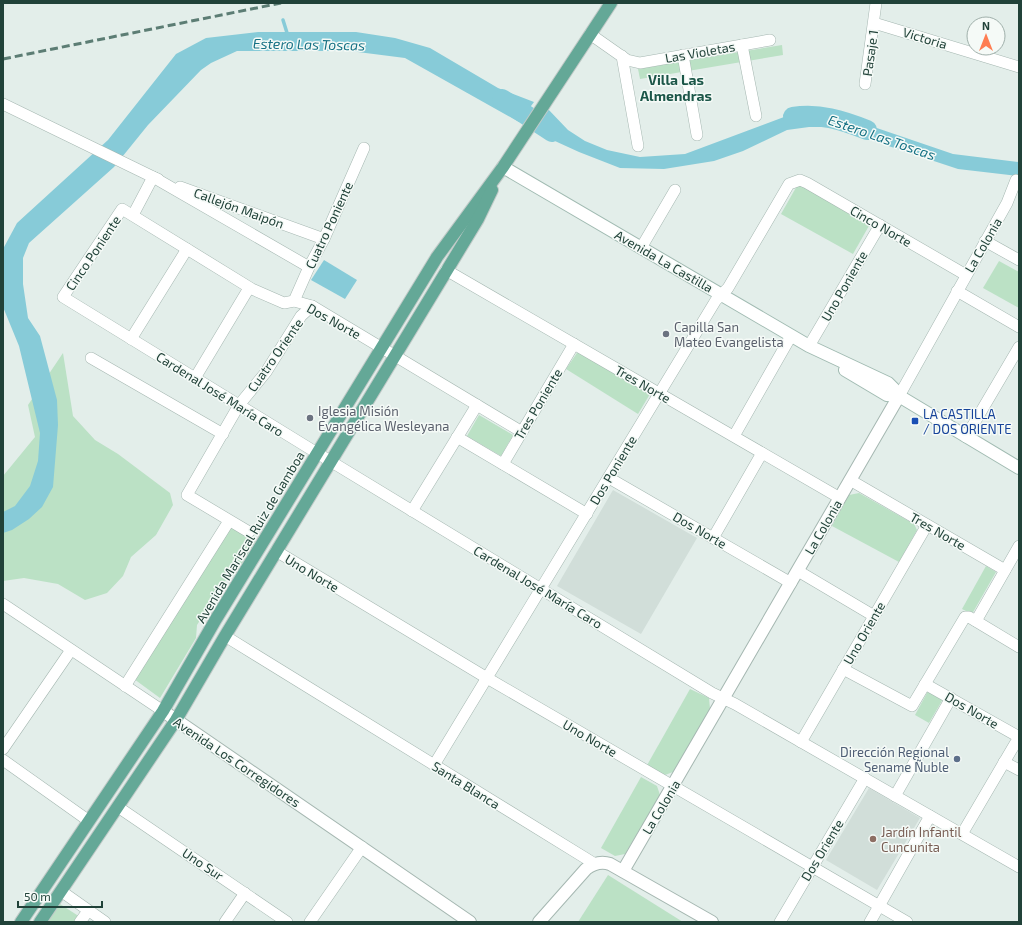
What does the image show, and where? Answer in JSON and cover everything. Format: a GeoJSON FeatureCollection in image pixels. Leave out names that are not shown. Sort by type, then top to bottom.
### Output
{"type":"FeatureCollection","features":[{"type":"Feature","properties":{"kind":"main road","name":"Avenida Mariscal Ruiz de Gamboa"},"geometry":{"type":"LineString","coordinates":[[21,922],[163,711],[216,619],[437,257],[503,167],[539,110],[611,3]]}},
{"type":"Feature","properties":{"kind":"main road","name":"Avenida Mariscal Ruiz de Gamboa"},"geometry":{"type":"LineString","coordinates":[[40,922],[176,720],[224,636],[446,270],[478,220],[503,167]]}},
{"type":"Feature","properties":{"kind":"street"},"geometry":{"type":"LineString","coordinates":[[874,23],[876,3]]}},
{"type":"Feature","properties":{"kind":"street","name":"Victoria"},"geometry":{"type":"LineString","coordinates":[[874,23],[1019,67]]}},
{"type":"Feature","properties":{"kind":"street","name":"Pasaje 1"},"geometry":{"type":"LineString","coordinates":[[865,84],[874,23]]}},
{"type":"Feature","properties":{"kind":"street","name":"Las Violetas"},"geometry":{"type":"LineString","coordinates":[[590,34],[627,60],[640,63],[770,40]]}},
{"type":"Feature","properties":{"kind":"street"},"geometry":{"type":"LineString","coordinates":[[742,45],[756,116]]}},
{"type":"Feature","properties":{"kind":"street"},"geometry":{"type":"LineString","coordinates":[[683,55],[697,135]]}},
{"type":"Feature","properties":{"kind":"street"},"geometry":{"type":"LineString","coordinates":[[622,56],[638,146]]}},
{"type":"Feature","properties":{"kind":"street","name":"Callejón Maipón"},"geometry":{"type":"LineString","coordinates":[[3,104],[153,177],[309,267]]}},
{"type":"Feature","properties":{"kind":"street","name":"Cuatro Poniente"},"geometry":{"type":"LineString","coordinates":[[294,301],[309,267],[324,239],[364,148]]}},
{"type":"Feature","properties":{"kind":"street","name":"Avenida La Castilla"},"geometry":{"type":"LineString","coordinates":[[503,167],[824,354],[841,367],[884,393],[891,396],[899,396],[1019,468]]}},
{"type":"Feature","properties":{"kind":"street","name":"Callejón Maipón"},"geometry":{"type":"LineString","coordinates":[[153,177],[324,239]]}},
{"type":"Feature","properties":{"kind":"street","name":"Cinco Poniente"},"geometry":{"type":"LineString","coordinates":[[133,215],[153,177]]}},
{"type":"Feature","properties":{"kind":"street","name":"Cinco Norte"},"geometry":{"type":"LineString","coordinates":[[796,180],[807,182],[966,275]]}},
{"type":"Feature","properties":{"kind":"street","name":"Dos Poniente"},"geometry":{"type":"LineString","coordinates":[[434,765],[716,300],[728,288],[787,187],[796,180]]}},
{"type":"Feature","properties":{"kind":"street","name":"La Colonia"},"geometry":{"type":"LineString","coordinates":[[623,871],[899,396],[1007,203],[1016,180]]}},
{"type":"Feature","properties":{"kind":"street"},"geometry":{"type":"LineString","coordinates":[[642,248],[675,190]]}},
{"type":"Feature","properties":{"kind":"street","name":"Cinco Poniente"},"geometry":{"type":"LineString","coordinates":[[63,296],[122,209]]}},
{"type":"Feature","properties":{"kind":"street","name":"Dos Norte"},"geometry":{"type":"LineString","coordinates":[[122,209],[249,288],[284,303],[294,301],[312,306],[522,432]]}},
{"type":"Feature","properties":{"kind":"street","name":"Uno Poniente"},"geometry":{"type":"LineString","coordinates":[[809,346],[880,225]]}},
{"type":"Feature","properties":{"kind":"street"},"geometry":{"type":"LineString","coordinates":[[985,241],[1019,260]]}},
{"type":"Feature","properties":{"kind":"street"},"geometry":{"type":"LineString","coordinates":[[131,338],[187,249]]}},
{"type":"Feature","properties":{"kind":"street","name":"Tres Norte"},"geometry":{"type":"LineString","coordinates":[[446,270],[840,498]]}},
{"type":"Feature","properties":{"kind":"street"},"geometry":{"type":"LineString","coordinates":[[195,378],[249,288]]}},
{"type":"Feature","properties":{"kind":"street"},"geometry":{"type":"LineString","coordinates":[[957,292],[1019,327]]}},
{"type":"Feature","properties":{"kind":"street","name":"Cardenal José María Caro"},"geometry":{"type":"LineString","coordinates":[[63,296],[330,462],[724,699],[1019,867]]}},
{"type":"Feature","properties":{"kind":"street","name":"Cuatro Oriente"},"geometry":{"type":"LineString","coordinates":[[239,406],[266,372],[301,316],[312,306]]}},
{"type":"Feature","properties":{"kind":"street"},"geometry":{"type":"LineString","coordinates":[[734,436],[791,336]]}},
{"type":"Feature","properties":{"kind":"street","name":"Tres Poniente"},"geometry":{"type":"LineString","coordinates":[[503,464],[574,344]]}},
{"type":"Feature","properties":{"kind":"street"},"geometry":{"type":"LineString","coordinates":[[966,437],[1015,362],[1019,347]]}},
{"type":"Feature","properties":{"kind":"street"},"geometry":{"type":"LineString","coordinates":[[91,358],[223,434]]}},
{"type":"Feature","properties":{"kind":"street"},"geometry":{"type":"LineString","coordinates":[[412,511],[477,405]]}},
{"type":"Feature","properties":{"kind":"street"},"geometry":{"type":"LineString","coordinates":[[239,406],[187,495],[249,532]]}},
{"type":"Feature","properties":{"kind":"street"},"geometry":{"type":"LineString","coordinates":[[457,437],[587,514]]}},
{"type":"Feature","properties":{"kind":"street"},"geometry":{"type":"LineString","coordinates":[[713,538],[762,453]]}},
{"type":"Feature","properties":{"kind":"street","name":"Dos Norte"},"geometry":{"type":"LineString","coordinates":[[609,478],[791,583]]}},
{"type":"Feature","properties":{"kind":"street","name":"Tres Norte"},"geometry":{"type":"LineString","coordinates":[[850,480],[1005,570]]}},
{"type":"Feature","properties":{"kind":"street","name":"Avenida Mariscal Ruiz de Gamboa"},"geometry":{"type":"LineString","coordinates":[[125,686],[229,521]]}},
{"type":"Feature","properties":{"kind":"street","name":"Uno Oriente"},"geometry":{"type":"LineString","coordinates":[[801,742],[927,525]]}},
{"type":"Feature","properties":{"kind":"street"},"geometry":{"type":"LineString","coordinates":[[843,669],[912,706],[925,684],[1005,570],[1019,546]]}},
{"type":"Feature","properties":{"kind":"street","name":"Uno Norte"},"geometry":{"type":"LineString","coordinates":[[276,551],[487,678],[907,922]]}},
{"type":"Feature","properties":{"kind":"street"},"geometry":{"type":"LineString","coordinates":[[798,571],[874,616]]}},
{"type":"Feature","properties":{"kind":"street","name":"Avenida Los Corregidores"},"geometry":{"type":"LineString","coordinates":[[3,604],[163,711],[470,922]]}},
{"type":"Feature","properties":{"kind":"street"},"geometry":{"type":"LineString","coordinates":[[970,619],[1019,647]]}},
{"type":"Feature","properties":{"kind":"street","name":"Santa Blanca"},"geometry":{"type":"LineString","coordinates":[[224,636],[595,864],[603,862],[610,864],[712,922]]}},
{"type":"Feature","properties":{"kind":"street"},"geometry":{"type":"LineString","coordinates":[[3,749],[71,650]]}},
{"type":"Feature","properties":{"kind":"street","name":"Dos Norte"},"geometry":{"type":"LineString","coordinates":[[925,684],[1019,737]]}},
{"type":"Feature","properties":{"kind":"street"},"geometry":{"type":"LineString","coordinates":[[895,796],[951,698]]}},
{"type":"Feature","properties":{"kind":"street"},"geometry":{"type":"LineString","coordinates":[[962,834],[1019,737]]}},
{"type":"Feature","properties":{"kind":"street"},"geometry":{"type":"LineString","coordinates":[[3,760],[89,821]]}},
{"type":"Feature","properties":{"kind":"street"},"geometry":{"type":"LineString","coordinates":[[1004,762],[1019,770]]}},
{"type":"Feature","properties":{"kind":"street","name":"Dos Oriente"},"geometry":{"type":"LineString","coordinates":[[780,922],[865,778]]}},
{"type":"Feature","properties":{"kind":"street","name":"Uno Sur"},"geometry":{"type":"LineString","coordinates":[[118,807],[287,922]]}},
{"type":"Feature","properties":{"kind":"street"},"geometry":{"type":"LineString","coordinates":[[870,922],[930,816]]}},
{"type":"Feature","properties":{"kind":"street"},"geometry":{"type":"LineString","coordinates":[[310,922],[362,847]]}},
{"type":"Feature","properties":{"kind":"street"},"geometry":{"type":"LineString","coordinates":[[539,922],[586,870],[595,864]]}},
{"type":"Feature","properties":{"kind":"street"},"geometry":{"type":"LineString","coordinates":[[61,892],[105,922]]}},
{"type":"Feature","properties":{"kind":"street"},"geometry":{"type":"LineString","coordinates":[[225,922],[244,893]]}},
{"type":"Feature","properties":{"kind":"street"},"geometry":{"type":"LineString","coordinates":[[80,922],[88,910]]}},
{"type":"Feature","properties":{"kind":"shaded area"},"geometry":{"type":"Polygon","coordinates":[[[613,490],[697,538],[641,634],[557,586],[613,490]]]}},
{"type":"Feature","properties":{"kind":"shaded area","name":"Jardín Infantil Cuncunita"},"geometry":{"type":"Polygon","coordinates":[[[869,788],[920,818],[877,890],[826,860],[869,788]]]}},
{"type":"Feature","properties":{"kind":"green space"},"geometry":{"type":"Polygon","coordinates":[[[782,45],[783,55],[640,79],[638,69],[782,45]]]}},
{"type":"Feature","properties":{"kind":"green space"},"geometry":{"type":"Polygon","coordinates":[[[798,184],[870,224],[853,254],[781,214],[798,184]]]}},
{"type":"Feature","properties":{"kind":"green space"},"geometry":{"type":"Polygon","coordinates":[[[999,261],[1019,272],[1019,308],[983,288],[999,261]]]}},
{"type":"Feature","properties":{"kind":"green space"},"geometry":{"type":"Polygon","coordinates":[[[579,350],[650,394],[638,414],[566,369],[579,350]]]}},
{"type":"Feature","properties":{"kind":"green space"},"geometry":{"type":"Polygon","coordinates":[[[63,353],[73,416],[95,440],[118,454],[170,493],[173,505],[156,535],[131,557],[123,576],[107,593],[85,600],[58,584],[24,578],[3,581],[3,476],[35,437],[28,405],[63,353]]]}},
{"type":"Feature","properties":{"kind":"green space"},"geometry":{"type":"Polygon","coordinates":[[[479,415],[513,435],[501,456],[467,436],[479,415]]]}},
{"type":"Feature","properties":{"kind":"green space"},"geometry":{"type":"Polygon","coordinates":[[[859,493],[914,524],[917,530],[899,562],[832,526],[849,495],[859,493]]]}},
{"type":"Feature","properties":{"kind":"green space"},"geometry":{"type":"Polygon","coordinates":[[[231,527],[256,541],[236,573],[225,581],[197,625],[196,638],[160,698],[134,679],[231,527]]]}},
{"type":"Feature","properties":{"kind":"green space"},"geometry":{"type":"Polygon","coordinates":[[[986,566],[996,572],[972,614],[962,609],[986,566]]]}},
{"type":"Feature","properties":{"kind":"green space"},"geometry":{"type":"Polygon","coordinates":[[[690,689],[709,698],[710,709],[673,772],[665,775],[646,767],[690,689]]]}},
{"type":"Feature","properties":{"kind":"green space"},"geometry":{"type":"Polygon","coordinates":[[[928,691],[943,699],[929,723],[915,715],[928,691]]]}},
{"type":"Feature","properties":{"kind":"green space"},"geometry":{"type":"Polygon","coordinates":[[[641,777],[657,786],[660,795],[625,854],[615,856],[601,848],[641,777]]]}},
{"type":"Feature","properties":{"kind":"green space"},"geometry":{"type":"Polygon","coordinates":[[[608,875],[683,922],[578,922],[608,875]]]}},
{"type":"Feature","properties":{"kind":"green space"},"geometry":{"type":"Polygon","coordinates":[[[60,904],[80,917],[77,922],[47,922],[60,904]]]}},
{"type":"Feature","properties":{"kind":"water"},"geometry":{"type":"Polygon","coordinates":[[[258,32],[356,32],[395,38],[430,48],[498,88],[534,102],[519,122],[405,58],[350,51],[237,51],[211,63],[201,70],[148,125],[114,167],[29,243],[23,258],[23,284],[28,318],[40,336],[57,400],[58,425],[53,487],[42,507],[29,519],[12,530],[3,533],[3,512],[15,506],[30,486],[38,461],[40,433],[19,346],[3,307],[3,249],[17,223],[108,140],[176,54],[206,38],[258,32]]]}},
{"type":"Feature","properties":{"kind":"water"},"geometry":{"type":"Polygon","coordinates":[[[547,108],[568,130],[585,141],[607,150],[640,157],[685,154],[784,117],[809,115],[865,124],[953,154],[1019,162],[1019,176],[958,169],[831,127],[809,127],[787,130],[743,151],[714,161],[664,169],[620,168],[579,152],[533,131],[547,108]]]}},
{"type":"Feature","properties":{"kind":"water"},"geometry":{"type":"Polygon","coordinates":[[[324,260],[357,280],[345,299],[311,280],[324,260]]]}},
{"type":"Feature","properties":{"kind":"waterway"},"geometry":{"type":"LineString","coordinates":[[283,20],[288,36]]}},
{"type":"Feature","properties":{"kind":"waterway","name":"Estero Las Toscas"},"geometry":{"type":"LineString","coordinates":[[502,99],[552,132]]}},
{"type":"Feature","properties":{"kind":"waterway","name":"Estero Las Toscas"},"geometry":{"type":"LineString","coordinates":[[793,117],[812,116],[830,118],[867,130]]}},
{"type":"Feature","properties":{"kind":"railway"},"geometry":{"type":"LineString","coordinates":[[3,59],[281,3]]}},
{"type":"Feature","properties":{"kind":"place","name":"Capilla San Mateo Evangelista"},"geometry":{"type":"Point","coordinates":[666,334]}},
{"type":"Feature","properties":{"kind":"place","name":"Iglesia Misión Evangélica Wesleyana"},"geometry":{"type":"Point","coordinates":[310,418]}},
{"type":"Feature","properties":{"kind":"place","name":"LA CASTILLA / DOS ORIENTE"},"geometry":{"type":"Point","coordinates":[915,421]}},
{"type":"Feature","properties":{"kind":"place","name":"Dirección Regional Sename Ñuble"},"geometry":{"type":"Point","coordinates":[957,759]}},
{"type":"Feature","properties":{"kind":"place","name":"Jardín Infantil Cuncunita"},"geometry":{"type":"Point","coordinates":[873,839]}},
{"type":"Feature","properties":{"kind":"district","name":"Villa Las Almendras"},"geometry":{"type":"Point","coordinates":[676,88]}}]}
